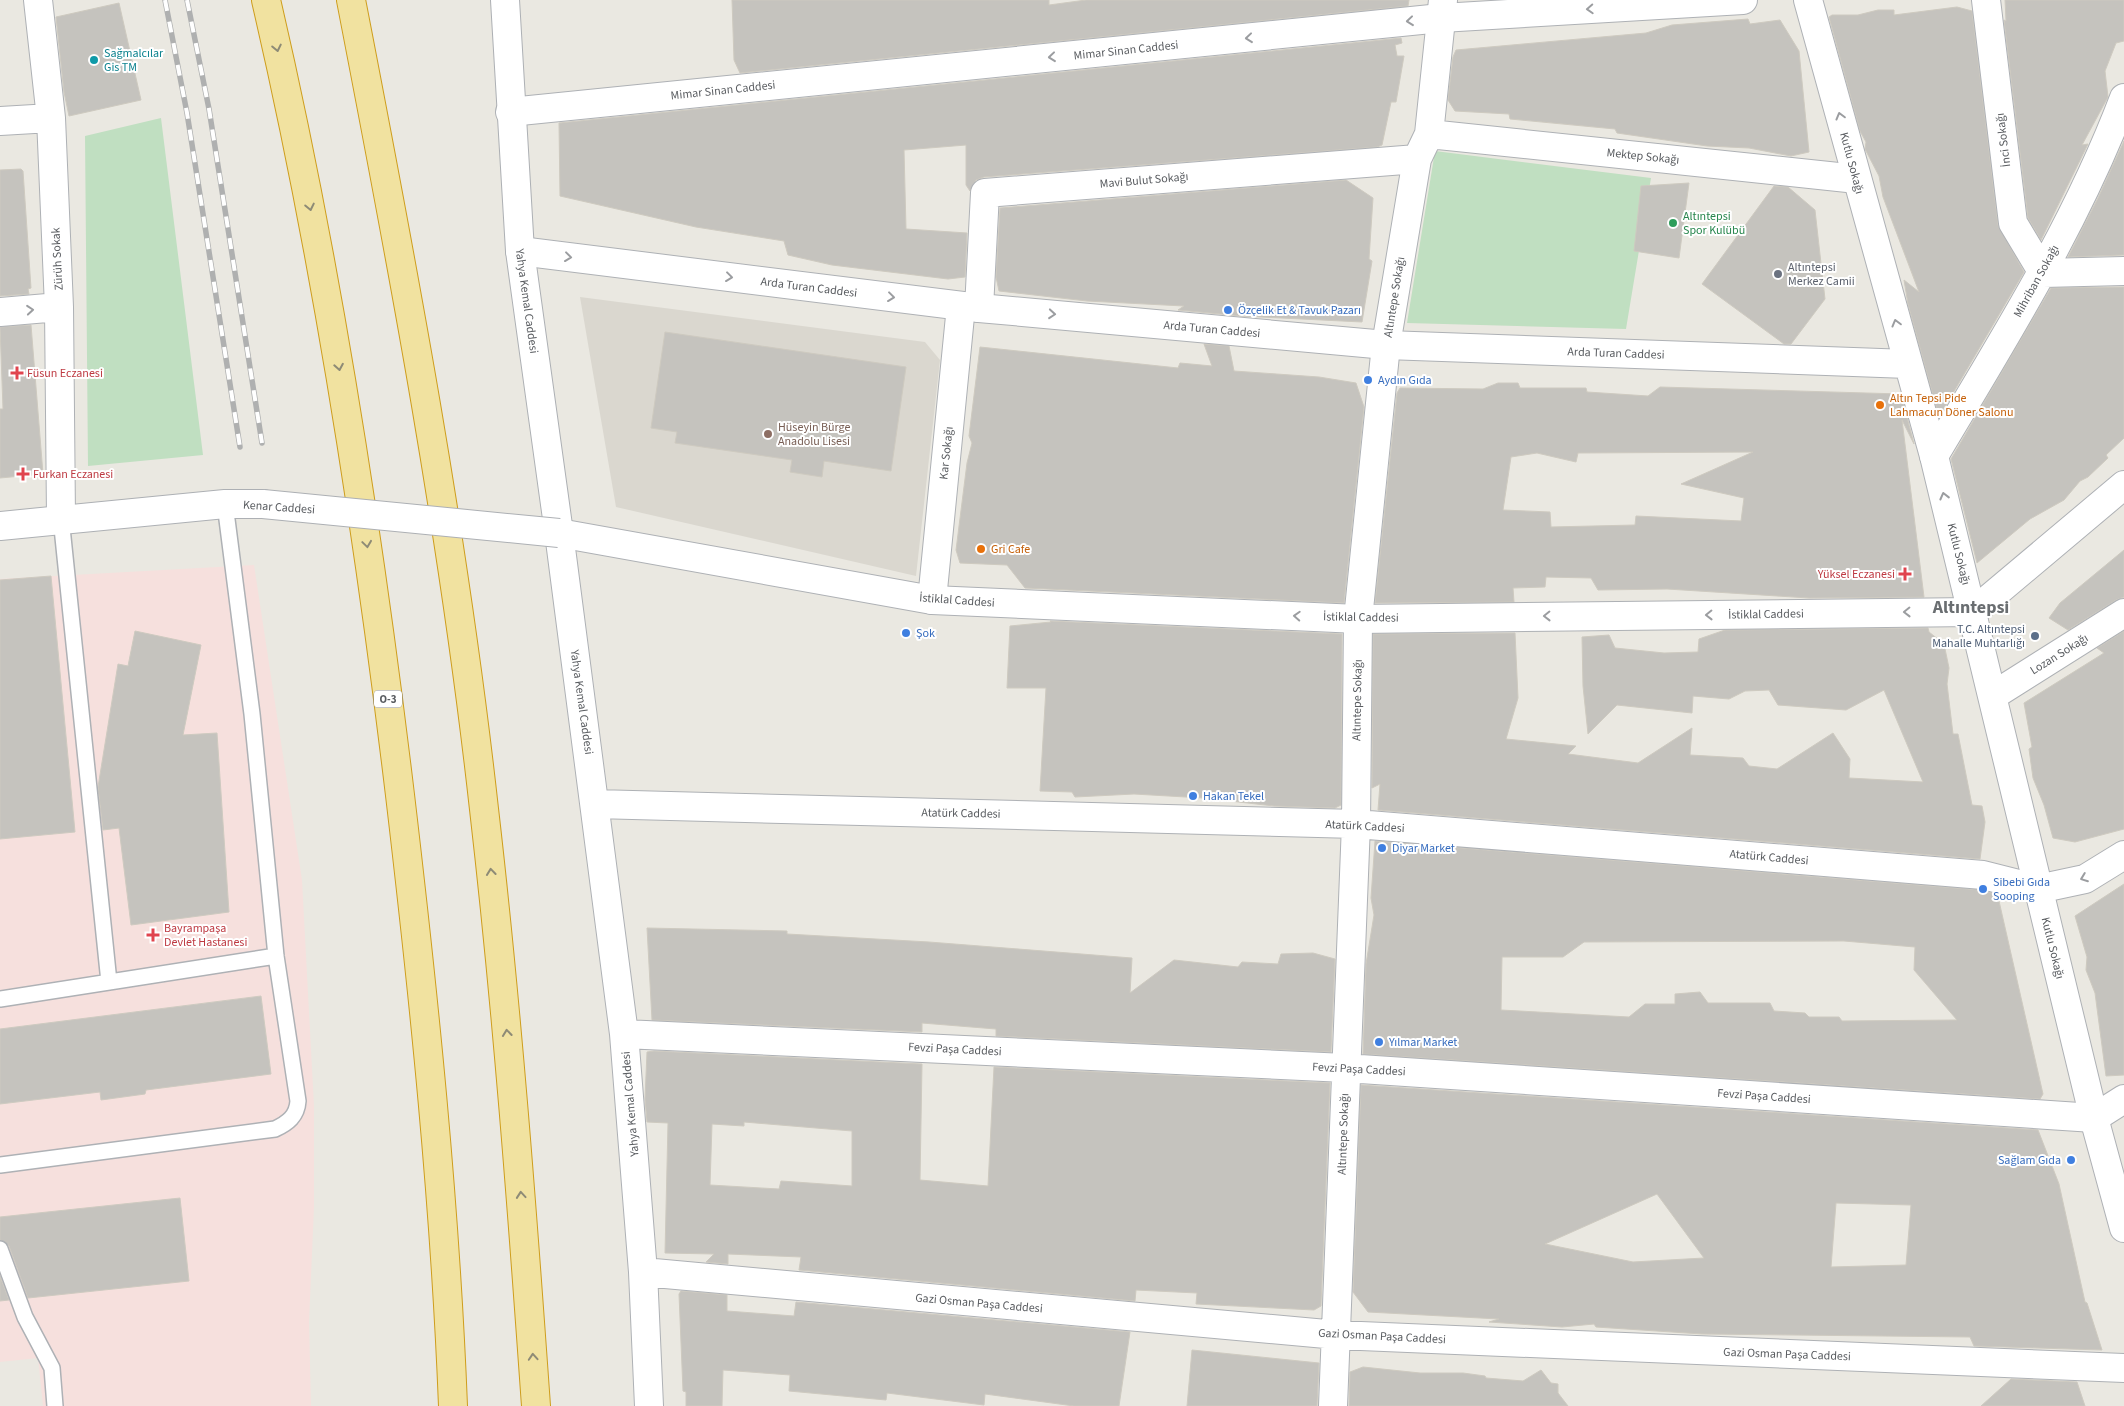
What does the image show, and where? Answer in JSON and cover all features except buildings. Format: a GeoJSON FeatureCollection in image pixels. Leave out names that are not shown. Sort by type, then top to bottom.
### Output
{"type":"FeatureCollection","features":[{"type":"Feature","properties":{"kind":"highway","name":"O-3"},"geometry":{"type":"LineString","coordinates":[[266,0],[316,237],[354,451],[385,676],[414,910],[434,1132],[454,1406]]}},
{"type":"Feature","properties":{"kind":"highway"},"geometry":{"type":"LineString","coordinates":[[351,0],[393,219],[438,479],[478,759],[509,1056],[536,1406]]}},
{"type":"Feature","properties":{"kind":"street","name":"Zürüh Sokak"},"geometry":{"type":"LineString","coordinates":[[38,0],[51,118],[59,307],[61,518]]}},
{"type":"Feature","properties":{"kind":"street","name":"Yahya Kemal Caddesi"},"geometry":{"type":"LineString","coordinates":[[505,0],[510,112],[520,251],[595,804],[624,1034],[643,1272],[649,1406]]}},
{"type":"Feature","properties":{"kind":"street","name":"Mimar Sinan Caddesi"},"geometry":{"type":"LineString","coordinates":[[510,112],[1442,9],[1743,0]]}},
{"type":"Feature","properties":{"kind":"street","name":"Kutlu Sokağı"},"geometry":{"type":"LineString","coordinates":[[1808,0],[1934,456],[1994,695],[2038,889],[2094,1118],[2124,1228]]}},
{"type":"Feature","properties":{"kind":"street","name":"İnci Sokağı"},"geometry":{"type":"LineString","coordinates":[[1986,0],[2013,224],[2043,273]]}},
{"type":"Feature","properties":{"kind":"street","name":"Altıntepe Sokağı"},"geometry":{"type":"LineString","coordinates":[[1333,1406],[1337,1335],[1344,1068],[1356,824],[1358,618],[1386,344],[1417,159],[1429,134],[1442,9]]}},
{"type":"Feature","properties":{"kind":"street","name":"Mihriban Sokağı"},"geometry":{"type":"LineString","coordinates":[[1934,456],[2043,273],[2119,125],[2124,98]]}},
{"type":"Feature","properties":{"kind":"street"},"geometry":{"type":"LineString","coordinates":[[0,121],[51,118]]}},
{"type":"Feature","properties":{"kind":"street","name":"Mektep Sokağı"},"geometry":{"type":"LineString","coordinates":[[1429,134],[1856,179]]}},
{"type":"Feature","properties":{"kind":"street","name":"Mavi Bulut Sokağı"},"geometry":{"type":"LineString","coordinates":[[970,307],[985,193],[1417,159]]}},
{"type":"Feature","properties":{"kind":"street","name":"Arda Turan Caddesi"},"geometry":{"type":"LineString","coordinates":[[520,251],[970,307],[1386,344],[1908,364]]}},
{"type":"Feature","properties":{"kind":"street"},"geometry":{"type":"LineString","coordinates":[[2043,273],[2124,271]]}},
{"type":"Feature","properties":{"kind":"street"},"geometry":{"type":"LineString","coordinates":[[0,312],[59,307]]}},
{"type":"Feature","properties":{"kind":"street","name":"Kar Sokağı"},"geometry":{"type":"LineString","coordinates":[[932,600],[970,307]]}},
{"type":"Feature","properties":{"kind":"street"},"geometry":{"type":"LineString","coordinates":[[1973,612],[2124,485]]}},
{"type":"Feature","properties":{"kind":"street","name":"Kenar Caddesi"},"geometry":{"type":"LineString","coordinates":[[0,526],[61,518],[224,504],[263,504],[559,533]]}},
{"type":"Feature","properties":{"kind":"street","name":"İstiklal Caddesi"},"geometry":{"type":"LineString","coordinates":[[559,533],[932,600],[1358,618],[1973,612]]}},
{"type":"Feature","properties":{"kind":"street","name":"Lozan Sokağı"},"geometry":{"type":"LineString","coordinates":[[1994,695],[2124,613]]}},
{"type":"Feature","properties":{"kind":"street","name":"Atatürk Caddesi"},"geometry":{"type":"LineString","coordinates":[[595,804],[1356,824],[1982,875],[2038,889],[2085,879],[2124,855]]}},
{"type":"Feature","properties":{"kind":"street","name":"Fevzi Paşa Caddesi"},"geometry":{"type":"LineString","coordinates":[[624,1034],[1344,1068],[2094,1118]]}},
{"type":"Feature","properties":{"kind":"street"},"geometry":{"type":"LineString","coordinates":[[2094,1118],[2124,1099]]}},
{"type":"Feature","properties":{"kind":"street","name":"Gazi Osman Paşa Caddesi"},"geometry":{"type":"LineString","coordinates":[[643,1272],[1337,1335],[2124,1368]]}},
{"type":"Feature","properties":{"kind":"lane"},"geometry":{"type":"LineString","coordinates":[[0,1165],[275,1129],[289,1121],[296,1112],[298,1101],[276,956],[252,714],[224,504]]}},
{"type":"Feature","properties":{"kind":"lane"},"geometry":{"type":"LineString","coordinates":[[61,518],[109,982]]}},
{"type":"Feature","properties":{"kind":"lane"},"geometry":{"type":"LineString","coordinates":[[0,999],[276,956]]}},
{"type":"Feature","properties":{"kind":"lane"},"geometry":{"type":"LineString","coordinates":[[0,1249],[25,1317],[52,1368],[56,1406]]}},
{"type":"Feature","properties":{"kind":"shaded area","name":"Hüseyin Bürge Anadolu Lisesi"},"geometry":{"type":"Polygon","coordinates":[[[580,297],[925,342],[940,360],[916,576],[616,507],[580,297]]]}},
{"type":"Feature","properties":{"kind":"shaded area","name":"Bayrampaşa Devlet Hastanesi"},"geometry":{"type":"Polygon","coordinates":[[[254,565],[302,880],[314,1106],[314,1207],[309,1322],[311,1406],[43,1406],[38,1358],[0,1362],[0,579],[254,565]]]}},
{"type":"Feature","properties":{"kind":"green space"},"geometry":{"type":"Polygon","coordinates":[[[161,118],[203,455],[88,466],[85,136],[161,118]]]}},
{"type":"Feature","properties":{"kind":"green space"},"geometry":{"type":"Polygon","coordinates":[[[1435,151],[1651,178],[1626,329],[1407,323],[1435,151]]]}},
{"type":"Feature","properties":{"kind":"railway"},"geometry":{"type":"LineString","coordinates":[[165,0],[187,113],[240,447]]}},
{"type":"Feature","properties":{"kind":"railway"},"geometry":{"type":"LineString","coordinates":[[187,0],[209,109],[262,443]]}},
{"type":"Feature","properties":{"kind":"place","name":"Sağmalcılar Gis TM"},"geometry":{"type":"Point","coordinates":[94,60]}},
{"type":"Feature","properties":{"kind":"place","name":"Altıntepsi Spor Kulübü"},"geometry":{"type":"Point","coordinates":[1673,223]}},
{"type":"Feature","properties":{"kind":"place","name":"Altıntepsi Merkez Camii"},"geometry":{"type":"Point","coordinates":[1778,274]}},
{"type":"Feature","properties":{"kind":"place","name":"Özçelik Et & Tavuk Pazarı"},"geometry":{"type":"Point","coordinates":[1228,310]}},
{"type":"Feature","properties":{"kind":"place","name":"Füsun Eczanesi"},"geometry":{"type":"Point","coordinates":[17,373]}},
{"type":"Feature","properties":{"kind":"place","name":"Aydın Gıda"},"geometry":{"type":"Point","coordinates":[1368,380]}},
{"type":"Feature","properties":{"kind":"place","name":"Altın Tepsi Pide Lahmacun Döner Salonu"},"geometry":{"type":"Point","coordinates":[1880,405]}},
{"type":"Feature","properties":{"kind":"place","name":"Hüseyin Bürge Anadolu Lisesi"},"geometry":{"type":"Point","coordinates":[768,434]}},
{"type":"Feature","properties":{"kind":"place","name":"Furkan Eczanesi"},"geometry":{"type":"Point","coordinates":[23,474]}},
{"type":"Feature","properties":{"kind":"place","name":"Gri Cafe"},"geometry":{"type":"Point","coordinates":[981,549]}},
{"type":"Feature","properties":{"kind":"place","name":"Yüksel Eczanesi"},"geometry":{"type":"Point","coordinates":[1905,574]}},
{"type":"Feature","properties":{"kind":"place","name":"Şok"},"geometry":{"type":"Point","coordinates":[906,633]}},
{"type":"Feature","properties":{"kind":"place","name":"T.C. Altıntepsi Mahalle Muhtarlığı"},"geometry":{"type":"Point","coordinates":[2035,636]}},
{"type":"Feature","properties":{"kind":"place","name":"Hakan Tekel"},"geometry":{"type":"Point","coordinates":[1193,796]}},
{"type":"Feature","properties":{"kind":"place","name":"Diyar Market"},"geometry":{"type":"Point","coordinates":[1382,848]}},
{"type":"Feature","properties":{"kind":"place","name":"Sibebi Gıda Sooping"},"geometry":{"type":"Point","coordinates":[1983,889]}},
{"type":"Feature","properties":{"kind":"place","name":"Bayrampaşa Devlet Hastanesi"},"geometry":{"type":"Point","coordinates":[153,935]}},
{"type":"Feature","properties":{"kind":"place","name":"Yılmar Market"},"geometry":{"type":"Point","coordinates":[1379,1042]}},
{"type":"Feature","properties":{"kind":"place","name":"Sağlam Gıda"},"geometry":{"type":"Point","coordinates":[2071,1160]}},
{"type":"Feature","properties":{"kind":"district","name":"Altıntepsi"},"geometry":{"type":"Point","coordinates":[1971,607]}}]}
